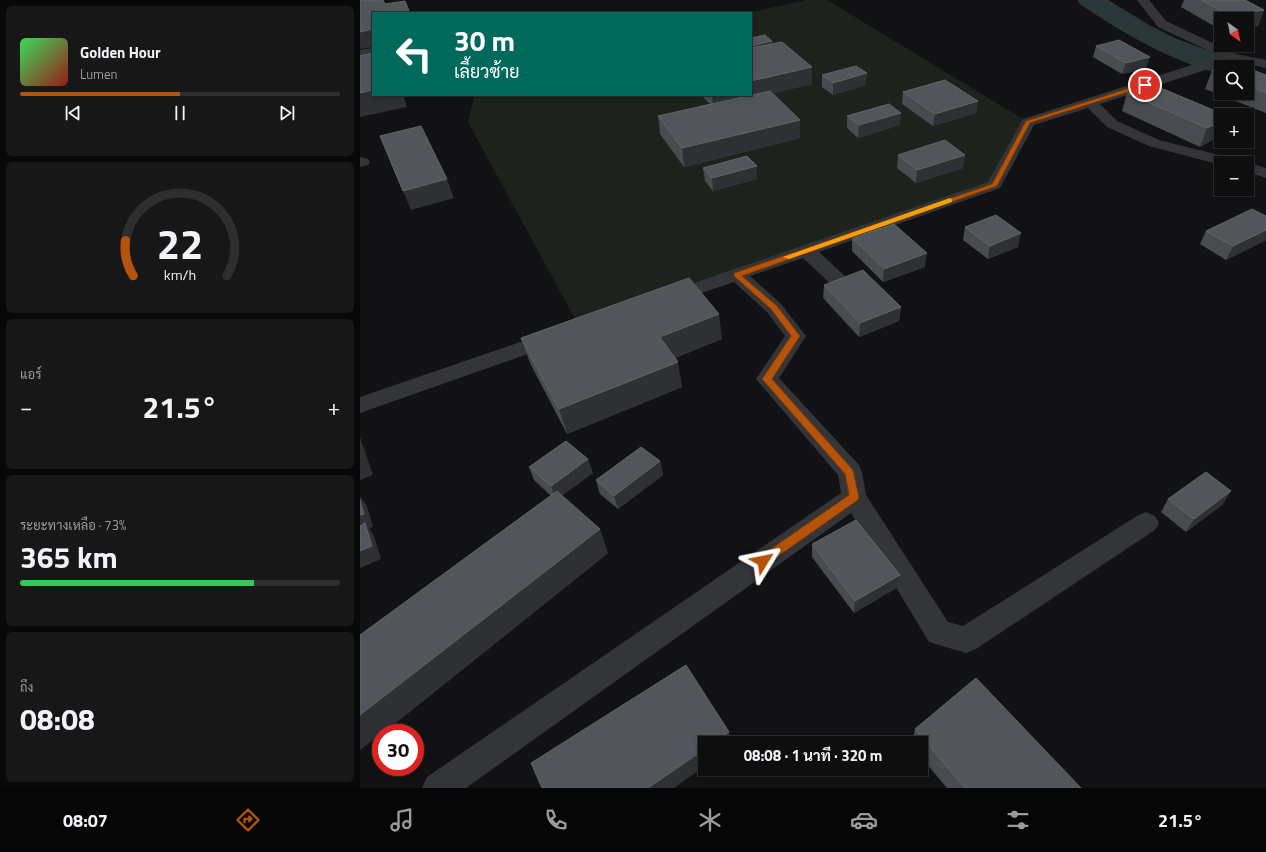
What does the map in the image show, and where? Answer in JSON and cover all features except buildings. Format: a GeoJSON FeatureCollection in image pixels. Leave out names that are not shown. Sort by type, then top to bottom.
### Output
{"type":"FeatureCollection","features":[{"type":"Feature","properties":{"kind":"street"},"geometry":{"type":"LineString","coordinates":[[1143,0],[1162,24],[1232,57],[1266,64]]}},
{"type":"Feature","properties":{"kind":"street"},"geometry":{"type":"LineString","coordinates":[[360,54],[372,52]]}},
{"type":"Feature","properties":{"kind":"street"},"geometry":{"type":"LineString","coordinates":[[655,303],[994,185],[1028,122],[1232,57]]}},
{"type":"Feature","properties":{"kind":"street"},"geometry":{"type":"LineString","coordinates":[[1090,102],[1112,124],[1154,143],[1214,158]]}},
{"type":"Feature","properties":{"kind":"street"},"geometry":{"type":"LineString","coordinates":[[1254,169],[1266,173]]}},
{"type":"Feature","properties":{"kind":"street"},"geometry":{"type":"LineString","coordinates":[[806,250],[840,283]]}},
{"type":"Feature","properties":{"kind":"street"},"geometry":{"type":"LineString","coordinates":[[737,275],[774,308],[796,336],[767,379],[850,472],[854,497],[938,633],[966,640],[1146,523]]}},
{"type":"Feature","properties":{"kind":"street"},"geometry":{"type":"LineString","coordinates":[[360,405],[572,331]]}},
{"type":"Feature","properties":{"kind":"street"},"geometry":{"type":"LineString","coordinates":[[438,788],[854,497]]}},
{"type":"Feature","properties":{"kind":"shaded area"},"geometry":{"type":"Polygon","coordinates":[[[806,0],[827,0],[1028,122],[994,185],[580,328],[468,122],[474,96],[752,96],[752,12],[806,0]]]}},
{"type":"Feature","properties":{"kind":"waterway"},"geometry":{"type":"LineString","coordinates":[[1090,0],[1141,32],[1167,45],[1214,62]]}},
{"type":"Feature","properties":{"kind":"slow traffic"},"geometry":{"type":"LineString","coordinates":[[786,257],[950,200]]}},
{"type":"Feature","properties":{"kind":"route"},"geometry":{"type":"LineString","coordinates":[[763,561],[854,497],[850,472],[767,379],[796,336],[774,308],[737,275],[994,185],[1028,122],[1145,85]]}}]}
